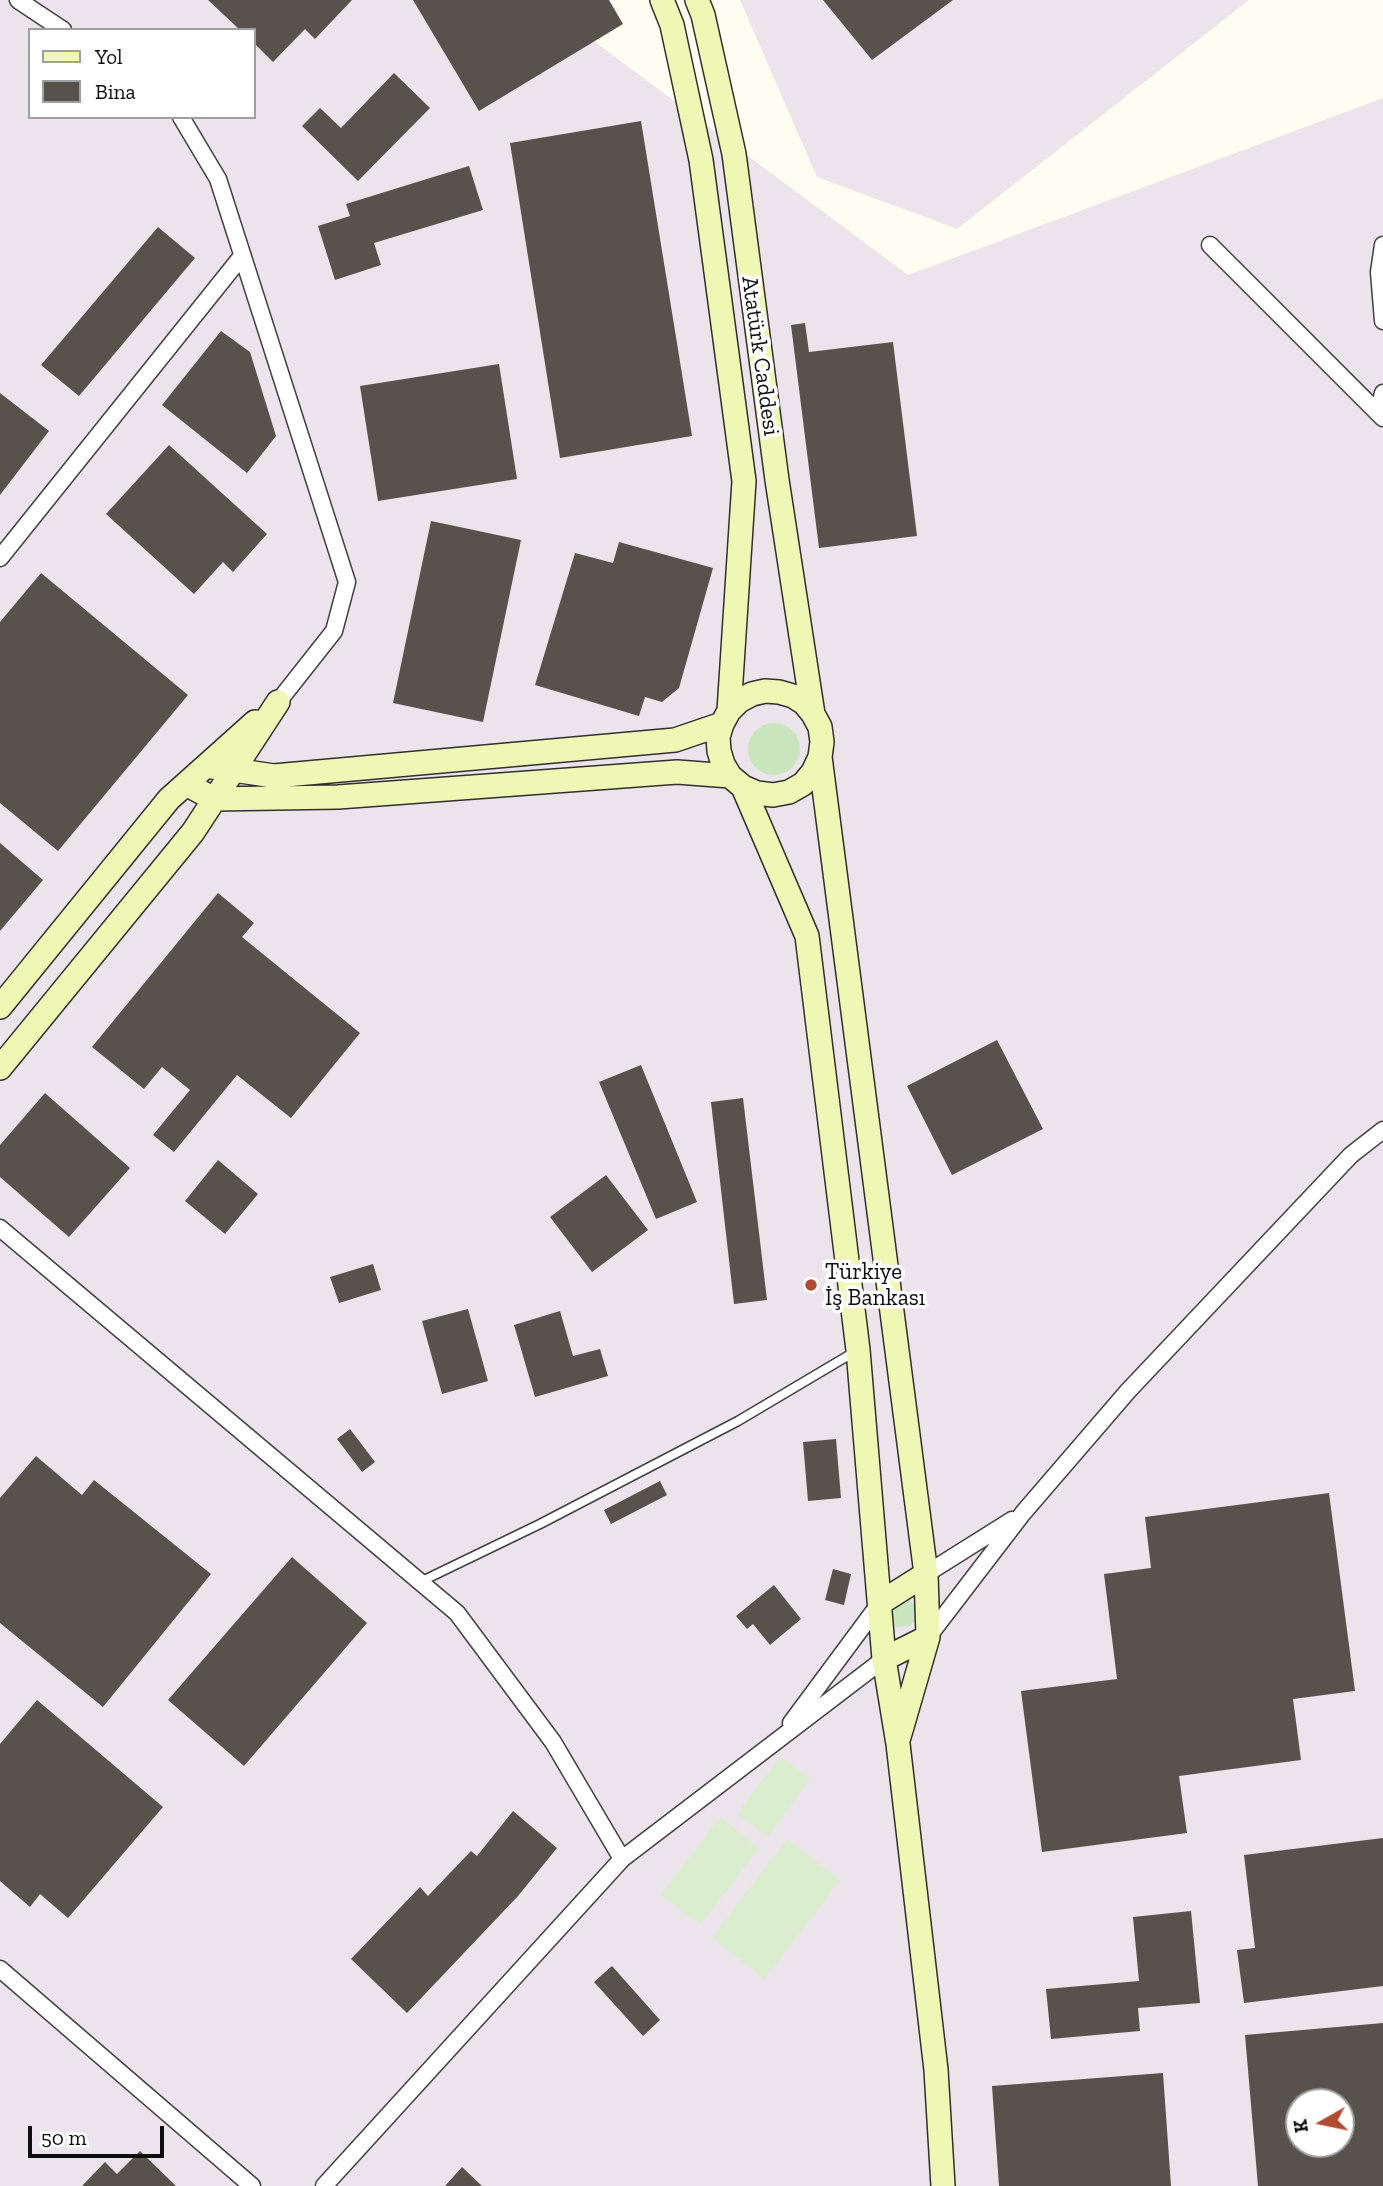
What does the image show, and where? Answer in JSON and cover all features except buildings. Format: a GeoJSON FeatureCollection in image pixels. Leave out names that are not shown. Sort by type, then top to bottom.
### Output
{"type":"FeatureCollection","features":[{"type":"Feature","properties":{"kind":"street"},"geometry":{"type":"LineString","coordinates":[[18,0],[60,28]]}},
{"type":"Feature","properties":{"kind":"street","name":"Atatürk Caddesi"},"geometry":{"type":"LineString","coordinates":[[662,0],[672,25],[701,160],[744,481],[726,717]]}},
{"type":"Feature","properties":{"kind":"street","name":"Atatürk Caddesi"},"geometry":{"type":"LineString","coordinates":[[697,0],[703,15],[734,154],[777,480],[813,714]]}},
{"type":"Feature","properties":{"kind":"street"},"geometry":{"type":"LineString","coordinates":[[0,1068],[193,832],[278,702],[334,631],[347,582],[218,179],[182,119]]}},
{"type":"Feature","properties":{"kind":"street"},"geometry":{"type":"LineString","coordinates":[[1210,245],[1381,415]]}},
{"type":"Feature","properties":{"kind":"street"},"geometry":{"type":"LineString","coordinates":[[1383,245],[1378,272],[1383,321]]}},
{"type":"Feature","properties":{"kind":"street"},"geometry":{"type":"LineString","coordinates":[[0,558],[242,256]]}},
{"type":"Feature","properties":{"kind":"street"},"geometry":{"type":"LineString","coordinates":[[1381,415],[1383,393]]}},
{"type":"Feature","properties":{"kind":"street"},"geometry":{"type":"LineString","coordinates":[[898,1744],[928,1637],[926,1574],[820,757],[822,742],[820,727],[804,703],[793,696],[765,691],[739,701],[726,717],[719,737],[719,751],[723,764],[737,782],[807,936],[859,1350],[884,1660],[898,1744],[936,2070],[943,2186]]}},
{"type":"Feature","properties":{"kind":"street"},"geometry":{"type":"LineString","coordinates":[[0,1007],[169,799],[278,702]]}},
{"type":"Feature","properties":{"kind":"street"},"geometry":{"type":"LineString","coordinates":[[206,766],[274,776],[675,740],[726,717]]}},
{"type":"Feature","properties":{"kind":"street"},"geometry":{"type":"LineString","coordinates":[[186,784],[215,799],[338,797],[677,772],[737,782],[757,793],[773,795],[789,792],[803,784],[820,757]]}},
{"type":"Feature","properties":{"kind":"street"},"geometry":{"type":"LineString","coordinates":[[324,2186],[622,1859],[884,1660],[928,1637],[1023,1513],[1128,1391],[1350,1155],[1383,1130]]}},
{"type":"Feature","properties":{"kind":"street"},"geometry":{"type":"LineString","coordinates":[[0,1228],[457,1613],[553,1742],[622,1859]]}},
{"type":"Feature","properties":{"kind":"street"},"geometry":{"type":"LineString","coordinates":[[779,1739],[880,1603],[1023,1513]]}},
{"type":"Feature","properties":{"kind":"street"},"geometry":{"type":"LineString","coordinates":[[0,1969],[252,2186]]}},
{"type":"Feature","properties":{"kind":"lane"},"geometry":{"type":"LineString","coordinates":[[419,1581],[540,1524],[738,1421],[859,1350]]}},
{"type":"Feature","properties":{"kind":"shaded area"},"geometry":{"type":"Polygon","coordinates":[[[0,0],[570,0],[591,39],[908,275],[1383,98],[1383,2186],[0,2186],[0,0]]]}},
{"type":"Feature","properties":{"kind":"shaded area"},"geometry":{"type":"Polygon","coordinates":[[[740,0],[1249,0],[957,229],[817,177],[740,0]]]}},
{"type":"Feature","properties":{"kind":"green space"},"geometry":{"type":"Polygon","coordinates":[[[774,723],[784,725],[792,731],[798,739],[798,759],[792,767],[784,773],[774,775],[764,773],[756,767],[750,759],[748,749],[750,739],[756,731],[764,725],[774,723]]]}},
{"type":"Feature","properties":{"kind":"green space"},"geometry":{"type":"Polygon","coordinates":[[[906,1599],[917,1609],[916,1619],[910,1626],[897,1627],[890,1621],[889,1607],[906,1599]]]}},
{"type":"Feature","properties":{"kind":"green space"},"geometry":{"type":"Polygon","coordinates":[[[780,1757],[810,1779],[768,1837],[737,1814],[780,1757]]]}},
{"type":"Feature","properties":{"kind":"green space"},"geometry":{"type":"Polygon","coordinates":[[[720,1817],[759,1848],[700,1925],[661,1895],[720,1817]]]}},
{"type":"Feature","properties":{"kind":"green space"},"geometry":{"type":"Polygon","coordinates":[[[787,1839],[840,1880],[765,1979],[712,1938],[787,1839]]]}},
{"type":"Feature","properties":{"kind":"place","name":"Türkiye İş Bankası"},"geometry":{"type":"Point","coordinates":[811,1285]}}]}
